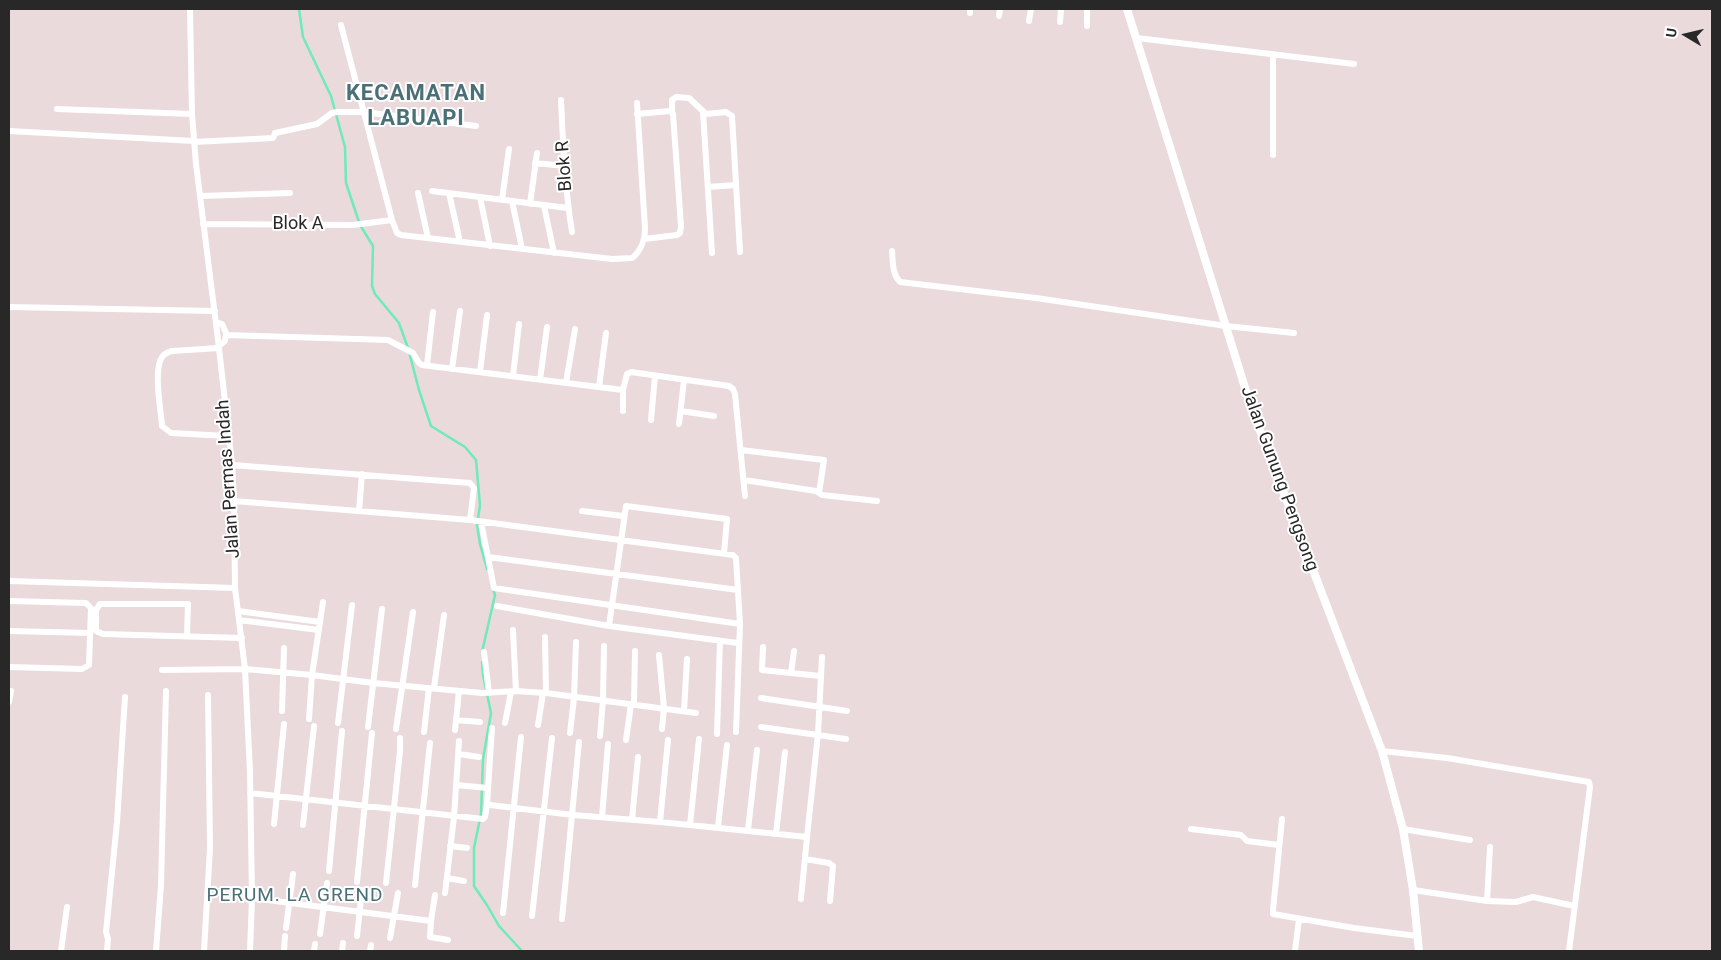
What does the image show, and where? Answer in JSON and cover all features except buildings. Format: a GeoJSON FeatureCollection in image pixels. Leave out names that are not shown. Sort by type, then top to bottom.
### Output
{"type":"FeatureCollection","features":[{"type":"Feature","properties":{"kind":"street","name":"Jalan Permas Indah"},"geometry":{"type":"LineString","coordinates":[[190,9],[194,141],[215,311],[227,436],[232,465],[235,588],[242,638],[249,731],[252,898],[250,951]]}},
{"type":"Feature","properties":{"kind":"street"},"geometry":{"type":"LineString","coordinates":[[999,16],[1000,9]]}},
{"type":"Feature","properties":{"kind":"street"},"geometry":{"type":"LineString","coordinates":[[1029,21],[1031,9]]}},
{"type":"Feature","properties":{"kind":"street"},"geometry":{"type":"LineString","coordinates":[[1060,22],[1061,9]]}},
{"type":"Feature","properties":{"kind":"street"},"geometry":{"type":"LineString","coordinates":[[1087,9],[1087,26]]}},
{"type":"Feature","properties":{"kind":"street","name":"Jalan Gunung Pengsong"},"geometry":{"type":"LineString","coordinates":[[1127,9],[1263,440],[1382,751],[1403,829],[1419,951]]}},
{"type":"Feature","properties":{"kind":"street"},"geometry":{"type":"LineString","coordinates":[[341,25],[392,220],[399,235],[554,253],[630,259],[637,254],[644,239],[645,228],[637,102]]}},
{"type":"Feature","properties":{"kind":"street"},"geometry":{"type":"LineString","coordinates":[[1137,38],[1354,64]]}},
{"type":"Feature","properties":{"kind":"street"},"geometry":{"type":"LineString","coordinates":[[1273,54],[1273,156]]}},
{"type":"Feature","properties":{"kind":"street"},"geometry":{"type":"LineString","coordinates":[[644,239],[676,234],[680,233],[681,230],[672,100],[676,97],[689,98],[706,114],[726,112],[732,116],[740,252]]}},
{"type":"Feature","properties":{"kind":"street","name":"Blok R"},"geometry":{"type":"LineString","coordinates":[[562,100],[568,208],[572,232]]}},
{"type":"Feature","properties":{"kind":"street"},"geometry":{"type":"LineString","coordinates":[[57,109],[192,114]]}},
{"type":"Feature","properties":{"kind":"street"},"geometry":{"type":"LineString","coordinates":[[9,131],[194,141],[273,138],[275,133],[317,124],[335,112],[364,112],[476,126]]}},
{"type":"Feature","properties":{"kind":"street"},"geometry":{"type":"LineString","coordinates":[[637,114],[672,112]]}},
{"type":"Feature","properties":{"kind":"street"},"geometry":{"type":"LineString","coordinates":[[703,112],[712,253]]}},
{"type":"Feature","properties":{"kind":"street"},"geometry":{"type":"LineString","coordinates":[[502,200],[509,149]]}},
{"type":"Feature","properties":{"kind":"street"},"geometry":{"type":"LineString","coordinates":[[530,204],[537,153]]}},
{"type":"Feature","properties":{"kind":"street"},"geometry":{"type":"LineString","coordinates":[[535,163],[565,166]]}},
{"type":"Feature","properties":{"kind":"street"},"geometry":{"type":"LineString","coordinates":[[708,186],[736,185]]}},
{"type":"Feature","properties":{"kind":"street"},"geometry":{"type":"LineString","coordinates":[[432,191],[568,208]]}},
{"type":"Feature","properties":{"kind":"street"},"geometry":{"type":"LineString","coordinates":[[201,196],[290,193]]}},
{"type":"Feature","properties":{"kind":"street"},"geometry":{"type":"LineString","coordinates":[[418,193],[428,238]]}},
{"type":"Feature","properties":{"kind":"street"},"geometry":{"type":"LineString","coordinates":[[449,193],[460,242]]}},
{"type":"Feature","properties":{"kind":"street"},"geometry":{"type":"LineString","coordinates":[[480,197],[490,246]]}},
{"type":"Feature","properties":{"kind":"street"},"geometry":{"type":"LineString","coordinates":[[512,201],[522,249]]}},
{"type":"Feature","properties":{"kind":"street"},"geometry":{"type":"LineString","coordinates":[[544,206],[554,253]]}},
{"type":"Feature","properties":{"kind":"street","name":"Blok A"},"geometry":{"type":"LineString","coordinates":[[203,224],[353,225],[392,220]]}},
{"type":"Feature","properties":{"kind":"street"},"geometry":{"type":"LineString","coordinates":[[892,251],[894,272],[900,282],[1036,298],[1226,326],[1294,333]]}},
{"type":"Feature","properties":{"kind":"street"},"geometry":{"type":"LineString","coordinates":[[9,307],[215,311]]}},
{"type":"Feature","properties":{"kind":"street"},"geometry":{"type":"LineString","coordinates":[[427,365],[433,312]]}},
{"type":"Feature","properties":{"kind":"street"},"geometry":{"type":"LineString","coordinates":[[452,368],[460,312]]}},
{"type":"Feature","properties":{"kind":"street"},"geometry":{"type":"LineString","coordinates":[[480,372],[487,315]]}},
{"type":"Feature","properties":{"kind":"street"},"geometry":{"type":"LineString","coordinates":[[216,322],[224,325],[226,335],[225,341],[219,347],[172,351],[162,357],[158,374],[162,426],[171,433],[227,436]]}},
{"type":"Feature","properties":{"kind":"street"},"geometry":{"type":"LineString","coordinates":[[513,376],[519,324]]}},
{"type":"Feature","properties":{"kind":"street"},"geometry":{"type":"LineString","coordinates":[[540,380],[547,327]]}},
{"type":"Feature","properties":{"kind":"street"},"geometry":{"type":"LineString","coordinates":[[566,383],[575,329]]}},
{"type":"Feature","properties":{"kind":"street"},"geometry":{"type":"LineString","coordinates":[[599,387],[606,333]]}},
{"type":"Feature","properties":{"kind":"street"},"geometry":{"type":"LineString","coordinates":[[226,335],[388,340],[409,352],[419,363],[427,365],[623,390]]}},
{"type":"Feature","properties":{"kind":"street"},"geometry":{"type":"LineString","coordinates":[[622,411],[623,390],[627,374],[631,372],[729,386],[733,389],[745,496]]}},
{"type":"Feature","properties":{"kind":"street"},"geometry":{"type":"LineString","coordinates":[[651,420],[655,376]]}},
{"type":"Feature","properties":{"kind":"street"},"geometry":{"type":"LineString","coordinates":[[679,424],[684,380]]}},
{"type":"Feature","properties":{"kind":"street"},"geometry":{"type":"LineString","coordinates":[[680,411],[714,416]]}},
{"type":"Feature","properties":{"kind":"street"},"geometry":{"type":"LineString","coordinates":[[741,450],[824,460],[819,493]]}},
{"type":"Feature","properties":{"kind":"street"},"geometry":{"type":"LineString","coordinates":[[232,465],[470,483],[474,488],[476,521],[488,557],[494,588],[740,624]]}},
{"type":"Feature","properties":{"kind":"street"},"geometry":{"type":"LineString","coordinates":[[359,511],[362,474]]}},
{"type":"Feature","properties":{"kind":"street"},"geometry":{"type":"LineString","coordinates":[[744,480],[877,501]]}},
{"type":"Feature","properties":{"kind":"street"},"geometry":{"type":"LineString","coordinates":[[234,501],[476,521],[733,555],[736,558],[740,624],[736,732]]}},
{"type":"Feature","properties":{"kind":"street"},"geometry":{"type":"LineString","coordinates":[[609,626],[625,507],[726,519],[728,522],[724,553]]}},
{"type":"Feature","properties":{"kind":"street"},"geometry":{"type":"LineString","coordinates":[[582,511],[624,516]]}},
{"type":"Feature","properties":{"kind":"street"},"geometry":{"type":"LineString","coordinates":[[488,557],[738,590]]}},
{"type":"Feature","properties":{"kind":"street"},"geometry":{"type":"LineString","coordinates":[[9,581],[235,588]]}},
{"type":"Feature","properties":{"kind":"street"},"geometry":{"type":"LineString","coordinates":[[9,601],[86,602],[90,608],[88,665],[82,669],[9,667]]}},
{"type":"Feature","properties":{"kind":"street"},"geometry":{"type":"LineString","coordinates":[[309,719],[312,675],[323,602]]}},
{"type":"Feature","properties":{"kind":"street"},"geometry":{"type":"LineString","coordinates":[[187,636],[188,604],[100,604],[96,610],[96,630],[103,634],[242,638]]}},
{"type":"Feature","properties":{"kind":"street"},"geometry":{"type":"LineString","coordinates":[[338,724],[352,605]]}},
{"type":"Feature","properties":{"kind":"street"},"geometry":{"type":"LineString","coordinates":[[497,606],[609,626],[738,643]]}},
{"type":"Feature","properties":{"kind":"street"},"geometry":{"type":"LineString","coordinates":[[368,727],[382,608]]}},
{"type":"Feature","properties":{"kind":"street"},"geometry":{"type":"LineString","coordinates":[[238,612],[319,626]]}},
{"type":"Feature","properties":{"kind":"street"},"geometry":{"type":"LineString","coordinates":[[396,729],[413,612]]}},
{"type":"Feature","properties":{"kind":"street"},"geometry":{"type":"LineString","coordinates":[[424,732],[444,615]]}},
{"type":"Feature","properties":{"kind":"street"},"geometry":{"type":"LineString","coordinates":[[239,620],[319,626]]}},
{"type":"Feature","properties":{"kind":"street"},"geometry":{"type":"LineString","coordinates":[[505,723],[513,691],[513,630]]}},
{"type":"Feature","properties":{"kind":"street"},"geometry":{"type":"LineString","coordinates":[[9,631],[90,633]]}},
{"type":"Feature","properties":{"kind":"street"},"geometry":{"type":"LineString","coordinates":[[538,725],[545,693],[545,638]]}},
{"type":"Feature","properties":{"kind":"street"},"geometry":{"type":"LineString","coordinates":[[717,734],[720,641]]}},
{"type":"Feature","properties":{"kind":"street"},"geometry":{"type":"LineString","coordinates":[[570,732],[574,698],[576,642]]}},
{"type":"Feature","properties":{"kind":"street"},"geometry":{"type":"LineString","coordinates":[[600,736],[604,646]]}},
{"type":"Feature","properties":{"kind":"street"},"geometry":{"type":"LineString","coordinates":[[763,647],[762,670],[820,676]]}},
{"type":"Feature","properties":{"kind":"street"},"geometry":{"type":"LineString","coordinates":[[282,711],[284,648]]}},
{"type":"Feature","properties":{"kind":"street"},"geometry":{"type":"LineString","coordinates":[[626,740],[633,704],[634,651]]}},
{"type":"Feature","properties":{"kind":"street"},"geometry":{"type":"LineString","coordinates":[[791,673],[794,651]]}},
{"type":"Feature","properties":{"kind":"street"},"geometry":{"type":"LineString","coordinates":[[484,652],[486,693]]}},
{"type":"Feature","properties":{"kind":"street"},"geometry":{"type":"LineString","coordinates":[[659,655],[664,708],[662,729]]}},
{"type":"Feature","properties":{"kind":"street"},"geometry":{"type":"LineString","coordinates":[[801,899],[818,734],[822,657]]}},
{"type":"Feature","properties":{"kind":"street"},"geometry":{"type":"LineString","coordinates":[[684,711],[687,659]]}},
{"type":"Feature","properties":{"kind":"street"},"geometry":{"type":"LineString","coordinates":[[162,670],[245,669],[486,693],[513,691],[545,693],[696,713]]}},
{"type":"Feature","properties":{"kind":"street"},"geometry":{"type":"LineString","coordinates":[[455,730],[459,690]]}},
{"type":"Feature","properties":{"kind":"street"},"geometry":{"type":"LineString","coordinates":[[9,702],[11,691]]}},
{"type":"Feature","properties":{"kind":"street"},"geometry":{"type":"LineString","coordinates":[[156,951],[161,885],[166,691]]}},
{"type":"Feature","properties":{"kind":"street"},"geometry":{"type":"LineString","coordinates":[[204,951],[210,848],[208,695]]}},
{"type":"Feature","properties":{"kind":"street"},"geometry":{"type":"LineString","coordinates":[[107,951],[108,939],[106,932],[117,831],[125,697]]}},
{"type":"Feature","properties":{"kind":"street"},"geometry":{"type":"LineString","coordinates":[[761,698],[847,711]]}},
{"type":"Feature","properties":{"kind":"street"},"geometry":{"type":"LineString","coordinates":[[456,720],[480,722]]}},
{"type":"Feature","properties":{"kind":"street"},"geometry":{"type":"LineString","coordinates":[[274,824],[284,724]]}},
{"type":"Feature","properties":{"kind":"street"},"geometry":{"type":"LineString","coordinates":[[303,825],[314,726]]}},
{"type":"Feature","properties":{"kind":"street"},"geometry":{"type":"LineString","coordinates":[[760,727],[846,739]]}},
{"type":"Feature","properties":{"kind":"street"},"geometry":{"type":"LineString","coordinates":[[250,793],[483,819],[487,805],[486,788],[492,728]]}},
{"type":"Feature","properties":{"kind":"street"},"geometry":{"type":"LineString","coordinates":[[329,871],[342,731]]}},
{"type":"Feature","properties":{"kind":"street"},"geometry":{"type":"LineString","coordinates":[[357,882],[372,733]]}},
{"type":"Feature","properties":{"kind":"street"},"geometry":{"type":"LineString","coordinates":[[503,912],[521,737]]}},
{"type":"Feature","properties":{"kind":"street"},"geometry":{"type":"LineString","coordinates":[[386,883],[395,810],[400,738]]}},
{"type":"Feature","properties":{"kind":"street"},"geometry":{"type":"LineString","coordinates":[[532,916],[552,738]]}},
{"type":"Feature","properties":{"kind":"street"},"geometry":{"type":"LineString","coordinates":[[690,825],[699,739]]}},
{"type":"Feature","properties":{"kind":"street"},"geometry":{"type":"LineString","coordinates":[[660,822],[668,740]]}},
{"type":"Feature","properties":{"kind":"street"},"geometry":{"type":"LineString","coordinates":[[445,894],[454,817],[459,741]]}},
{"type":"Feature","properties":{"kind":"street"},"geometry":{"type":"LineString","coordinates":[[562,919],[579,742]]}},
{"type":"Feature","properties":{"kind":"street"},"geometry":{"type":"LineString","coordinates":[[415,885],[430,743]]}},
{"type":"Feature","properties":{"kind":"street"},"geometry":{"type":"LineString","coordinates":[[602,817],[608,744]]}},
{"type":"Feature","properties":{"kind":"street"},"geometry":{"type":"LineString","coordinates":[[718,827],[727,745]]}},
{"type":"Feature","properties":{"kind":"street"},"geometry":{"type":"LineString","coordinates":[[748,830],[757,750]]}},
{"type":"Feature","properties":{"kind":"street"},"geometry":{"type":"LineString","coordinates":[[1382,751],[1447,758],[1589,782],[1568,951]]}},
{"type":"Feature","properties":{"kind":"street"},"geometry":{"type":"LineString","coordinates":[[776,834],[785,752]]}},
{"type":"Feature","properties":{"kind":"street"},"geometry":{"type":"LineString","coordinates":[[459,754],[479,757]]}},
{"type":"Feature","properties":{"kind":"street"},"geometry":{"type":"LineString","coordinates":[[632,820],[638,758]]}},
{"type":"Feature","properties":{"kind":"street"},"geometry":{"type":"LineString","coordinates":[[456,785],[486,788]]}},
{"type":"Feature","properties":{"kind":"street"},"geometry":{"type":"LineString","coordinates":[[487,805],[807,837]]}},
{"type":"Feature","properties":{"kind":"street"},"geometry":{"type":"LineString","coordinates":[[1282,820],[1273,914],[1354,928],[1418,936]]}},
{"type":"Feature","properties":{"kind":"street"},"geometry":{"type":"LineString","coordinates":[[1191,829],[1241,835],[1247,841],[1279,845]]}},
{"type":"Feature","properties":{"kind":"street"},"geometry":{"type":"LineString","coordinates":[[1403,829],[1470,840]]}},
{"type":"Feature","properties":{"kind":"street"},"geometry":{"type":"LineString","coordinates":[[450,846],[467,848]]}},
{"type":"Feature","properties":{"kind":"street"},"geometry":{"type":"LineString","coordinates":[[1487,902],[1490,847]]}},
{"type":"Feature","properties":{"kind":"street"},"geometry":{"type":"LineString","coordinates":[[805,859],[829,863],[833,866],[830,901]]}},
{"type":"Feature","properties":{"kind":"street"},"geometry":{"type":"LineString","coordinates":[[286,928],[293,874]]}},
{"type":"Feature","properties":{"kind":"street"},"geometry":{"type":"LineString","coordinates":[[447,878],[464,881]]}},
{"type":"Feature","properties":{"kind":"street"},"geometry":{"type":"LineString","coordinates":[[320,934],[327,883]]}},
{"type":"Feature","properties":{"kind":"street"},"geometry":{"type":"LineString","coordinates":[[357,936],[362,890]]}},
{"type":"Feature","properties":{"kind":"street"},"geometry":{"type":"LineString","coordinates":[[1412,890],[1487,902],[1516,902],[1533,897],[1574,906]]}},
{"type":"Feature","properties":{"kind":"street"},"geometry":{"type":"LineString","coordinates":[[390,938],[398,893]]}},
{"type":"Feature","properties":{"kind":"street"},"geometry":{"type":"LineString","coordinates":[[435,895],[430,937],[448,940]]}},
{"type":"Feature","properties":{"kind":"street"},"geometry":{"type":"LineString","coordinates":[[252,898],[431,920]]}},
{"type":"Feature","properties":{"kind":"street"},"geometry":{"type":"LineString","coordinates":[[61,951],[67,907]]}},
{"type":"Feature","properties":{"kind":"street"},"geometry":{"type":"LineString","coordinates":[[1295,951],[1299,919]]}},
{"type":"Feature","properties":{"kind":"street"},"geometry":{"type":"LineString","coordinates":[[284,951],[285,936]]}},
{"type":"Feature","properties":{"kind":"street"},"geometry":{"type":"LineString","coordinates":[[342,951],[343,943]]}},
{"type":"Feature","properties":{"kind":"waterway"},"geometry":{"type":"LineString","coordinates":[[299,9],[303,37],[331,96],[345,147],[346,183],[360,225],[373,246],[372,286],[375,294],[399,323],[431,426],[465,447],[476,460],[480,505],[477,525],[487,569]]}},
{"type":"Feature","properties":{"kind":"waterway"},"geometry":{"type":"LineString","coordinates":[[482,652],[495,595],[493,589]]}},
{"type":"Feature","properties":{"kind":"waterway"},"geometry":{"type":"LineString","coordinates":[[482,662],[491,713],[483,759],[481,814],[474,848],[474,886],[499,926],[522,951]]}},
{"type":"Feature","properties":{"kind":"district","name":"KECAMATAN LABUAPI"},"geometry":{"type":"Point","coordinates":[416,106]}},
{"type":"Feature","properties":{"kind":"district","name":"PERUM. LA GREND"},"geometry":{"type":"Point","coordinates":[295,896]}}]}
